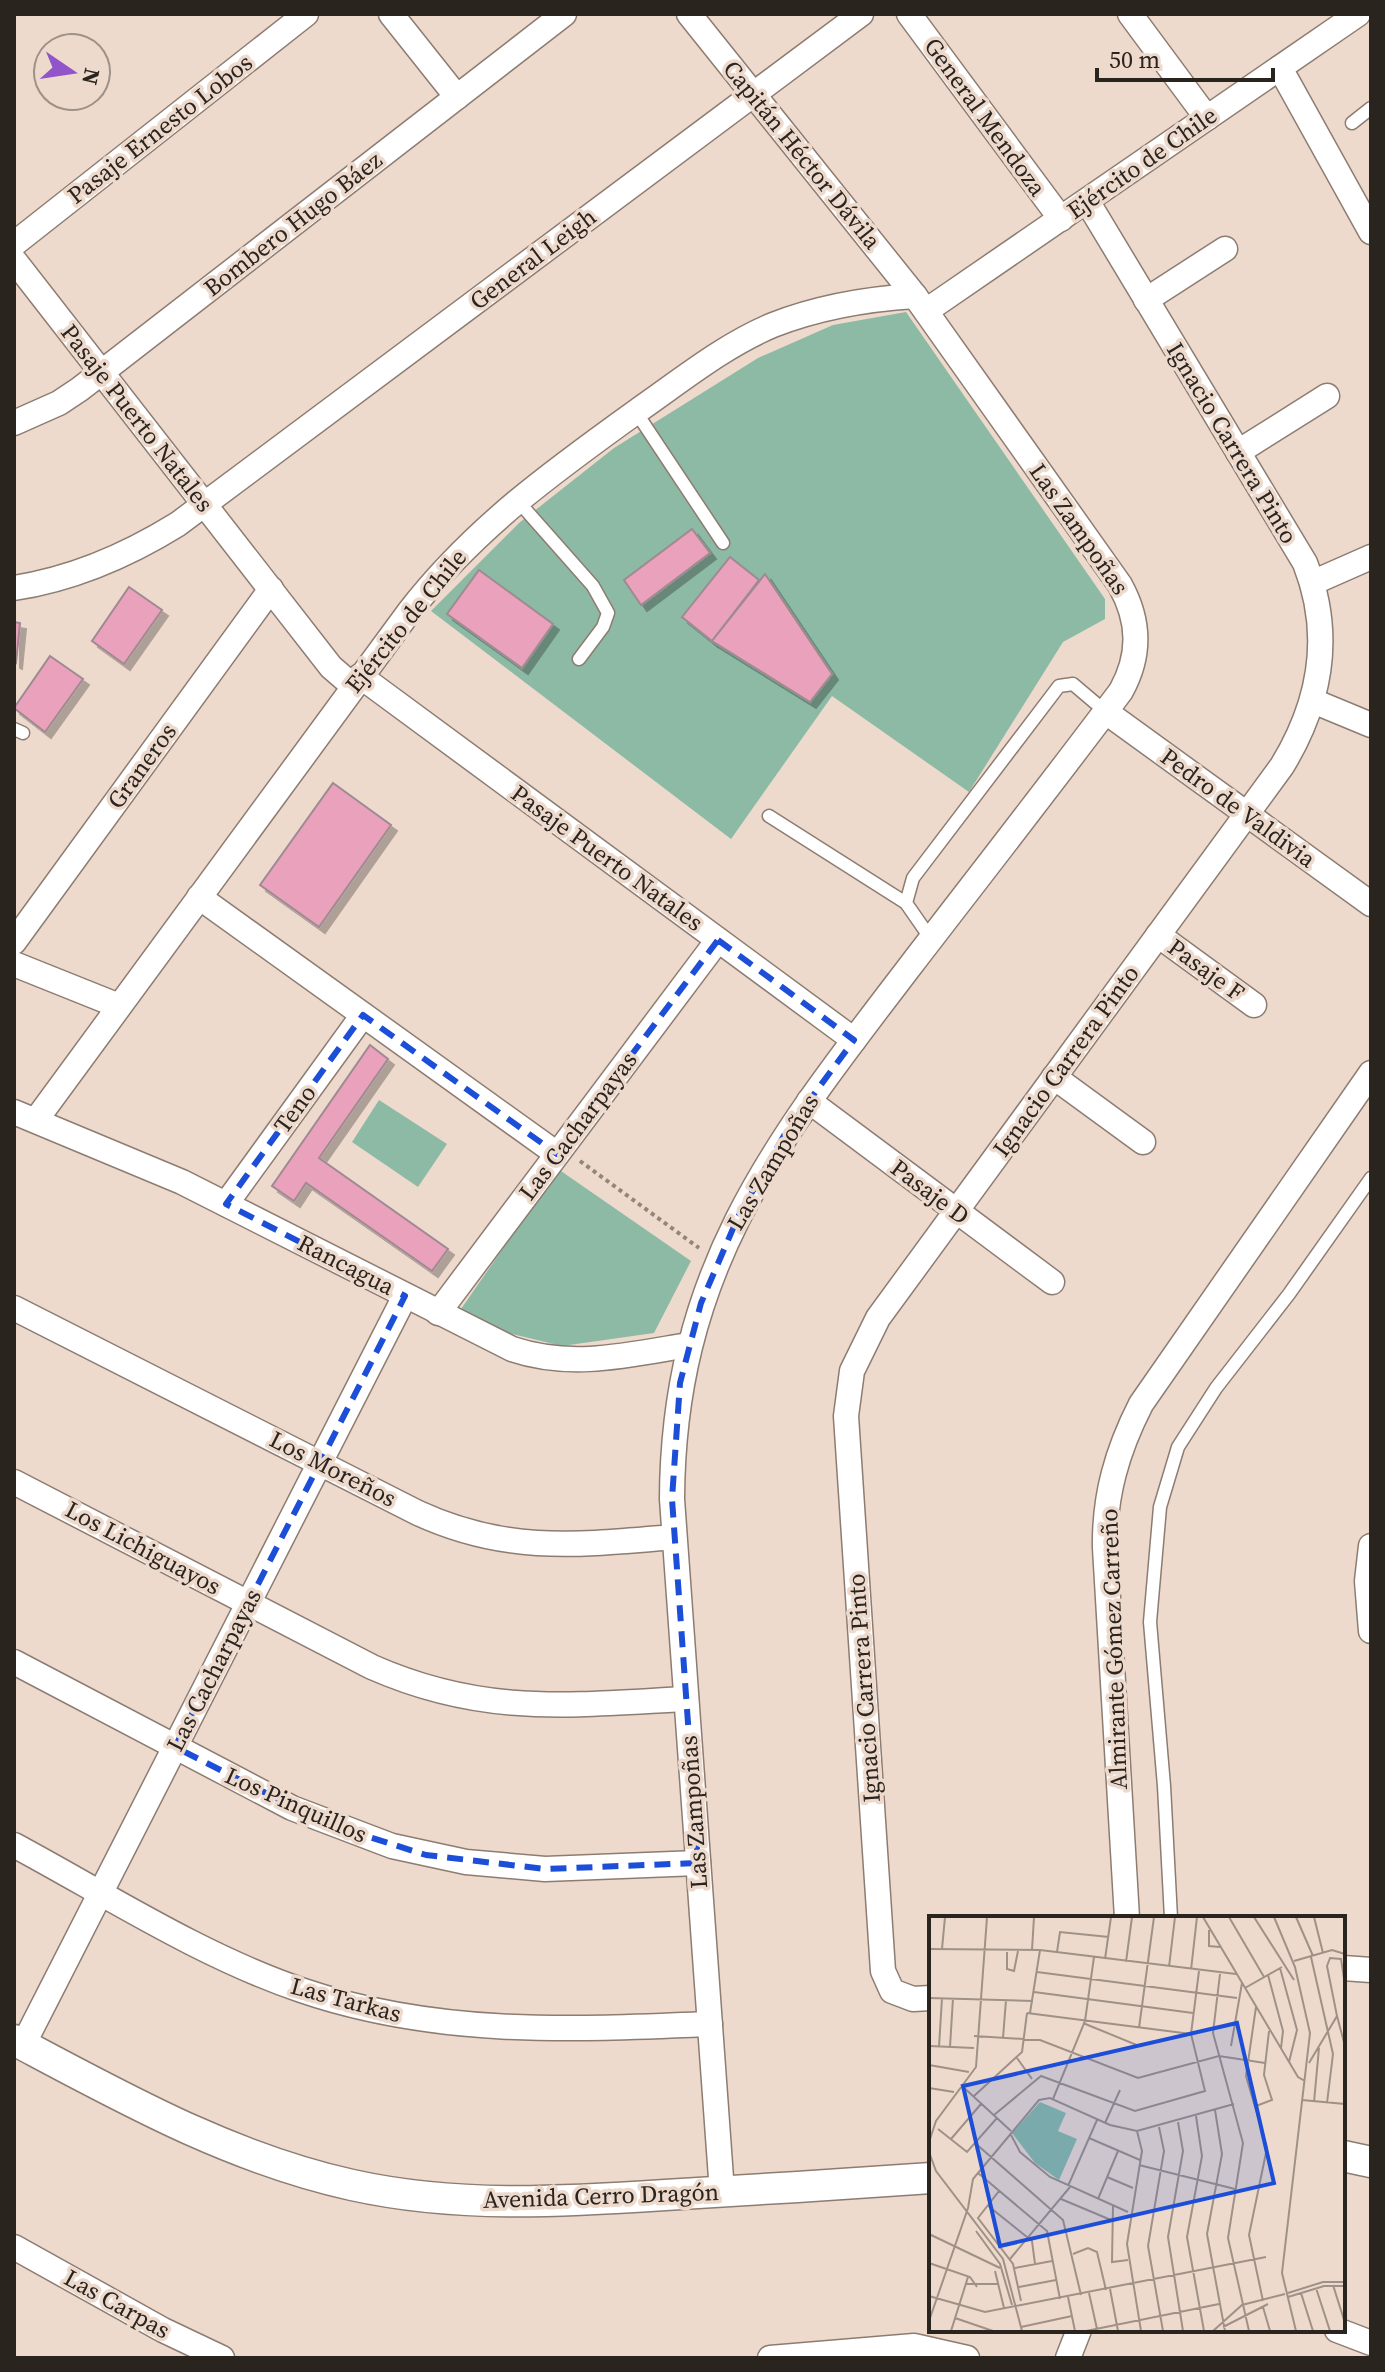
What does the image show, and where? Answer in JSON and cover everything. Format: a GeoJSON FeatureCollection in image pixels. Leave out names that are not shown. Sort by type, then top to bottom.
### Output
{"type":"FeatureCollection","features":[{"type":"Feature","properties":{"kind":"street","name":"Pasaje Ernesto Lobos"},"geometry":{"type":"LineString","coordinates":[[14,244],[306,14]]}},
{"type":"Feature","properties":{"kind":"street"},"geometry":{"type":"LineString","coordinates":[[391,14],[457,97]]}},
{"type":"Feature","properties":{"kind":"street","name":"Bombero Hugo Báez"},"geometry":{"type":"LineString","coordinates":[[14,423],[59,403],[101,373],[564,14]]}},
{"type":"Feature","properties":{"kind":"street","name":"Capitán Héctor Dávila"},"geometry":{"type":"LineString","coordinates":[[689,14],[920,304]]}},
{"type":"Feature","properties":{"kind":"street","name":"General Leigh"},"geometry":{"type":"LineString","coordinates":[[14,588],[55,579],[121,555],[205,504],[861,14]]}},
{"type":"Feature","properties":{"kind":"street","name":"General Mendoza"},"geometry":{"type":"LineString","coordinates":[[909,14],[1061,219]]}},
{"type":"Feature","properties":{"kind":"street"},"geometry":{"type":"LineString","coordinates":[[1130,14],[1207,118]]}},
{"type":"Feature","properties":{"kind":"street","name":"Ejército de Chile"},"geometry":{"type":"LineString","coordinates":[[25,1116],[119,1006],[357,681],[449,563],[517,499],[707,362],[771,326],[853,302],[920,304],[1061,219],[1358,14]]}},
{"type":"Feature","properties":{"kind":"street"},"geometry":{"type":"LineString","coordinates":[[1280,68],[1371,232]]}},
{"type":"Feature","properties":{"kind":"street","name":"Ignacio Carrera Pinto"},"geometry":{"type":"LineString","coordinates":[[929,1998],[913,1999],[892,1991],[883,1971],[847,1393],[858,1352],[867,1335],[1289,755],[1313,701],[1322,642],[1312,583],[1305,563],[1087,201]]}},
{"type":"Feature","properties":{"kind":"street"},"geometry":{"type":"LineString","coordinates":[[1146,300],[1225,249]]}},
{"type":"Feature","properties":{"kind":"street","name":"Pasaje Puerto Natales"},"geometry":{"type":"LineString","coordinates":[[14,260],[331,667],[357,681],[854,1040]]}},
{"type":"Feature","properties":{"kind":"street","name":"Las Zampoñas"},"geometry":{"type":"LineString","coordinates":[[722,2192],[674,1537],[673,1434],[688,1345],[717,1261],[761,1173],[854,1040],[1106,712],[1134,665],[1137,636],[1129,601],[920,304]]}},
{"type":"Feature","properties":{"kind":"street"},"geometry":{"type":"LineString","coordinates":[[1238,452],[1327,396]]}},
{"type":"Feature","properties":{"kind":"street"},"geometry":{"type":"LineString","coordinates":[[1312,583],[1371,557]]}},
{"type":"Feature","properties":{"kind":"street","name":"Graneros"},"geometry":{"type":"LineString","coordinates":[[14,942],[271,589]]}},
{"type":"Feature","properties":{"kind":"street"},"geometry":{"type":"LineString","coordinates":[[1313,701],[1371,725]]}},
{"type":"Feature","properties":{"kind":"street","name":"Pedro de Valdivia"},"geometry":{"type":"LineString","coordinates":[[1106,712],[1371,904]]}},
{"type":"Feature","properties":{"kind":"street"},"geometry":{"type":"LineString","coordinates":[[199,897],[560,1151]]}},
{"type":"Feature","properties":{"kind":"street","name":"Pasaje F"},"geometry":{"type":"LineString","coordinates":[[1158,935],[1254,1005]]}},
{"type":"Feature","properties":{"kind":"street","name":"Las Cacharpayas"},"geometry":{"type":"LineString","coordinates":[[438,1313],[718,940]]}},
{"type":"Feature","properties":{"kind":"street"},"geometry":{"type":"LineString","coordinates":[[14,964],[119,1006]]}},
{"type":"Feature","properties":{"kind":"street","name":"Teno"},"geometry":{"type":"LineString","coordinates":[[226,1204],[363,1015]]}},
{"type":"Feature","properties":{"kind":"street","name":"Almirante Gómez Carreño"},"geometry":{"type":"LineString","coordinates":[[1127,1916],[1105,1548],[1107,1500],[1115,1464],[1141,1404],[1371,1073]]}},
{"type":"Feature","properties":{"kind":"street"},"geometry":{"type":"LineString","coordinates":[[1054,1077],[1143,1142]]}},
{"type":"Feature","properties":{"kind":"street","name":"Pasaje D"},"geometry":{"type":"LineString","coordinates":[[809,1101],[1052,1282]]}},
{"type":"Feature","properties":{"kind":"street","name":"Rancagua"},"geometry":{"type":"LineString","coordinates":[[25,1116],[226,1204],[512,1349],[565,1361],[602,1360],[688,1345]]}},
{"type":"Feature","properties":{"kind":"street","name":"Las Cacharpayas"},"geometry":{"type":"LineString","coordinates":[[18,2042],[101,1892],[405,1296]]}},
{"type":"Feature","properties":{"kind":"street","name":"Los Moreños"},"geometry":{"type":"LineString","coordinates":[[14,1308],[442,1524],[494,1540],[557,1546],[674,1537]]}},
{"type":"Feature","properties":{"kind":"street","name":"Los Lichiguayos"},"geometry":{"type":"LineString","coordinates":[[14,1482],[372,1667],[458,1697],[550,1707],[686,1699]]}},
{"type":"Feature","properties":{"kind":"street"},"geometry":{"type":"LineString","coordinates":[[1371,1546],[1367,1581],[1371,1631]]}},
{"type":"Feature","properties":{"kind":"street","name":"Los Pinquillos"},"geometry":{"type":"LineString","coordinates":[[14,1662],[325,1823],[426,1855],[545,1869],[698,1863]]}},
{"type":"Feature","properties":{"kind":"street","name":"Las Tarkas"},"geometry":{"type":"LineString","coordinates":[[14,1845],[264,1976],[376,2012],[456,2025],[535,2031],[710,2024]]}},
{"type":"Feature","properties":{"kind":"street"},"geometry":{"type":"LineString","coordinates":[[1345,1968],[1371,1970]]}},
{"type":"Feature","properties":{"kind":"street","name":"Avenida Cerro Dragón"},"geometry":{"type":"LineString","coordinates":[[18,2042],[190,2131],[274,2164],[350,2185],[429,2197],[509,2202],[929,2178]]}},
{"type":"Feature","properties":{"kind":"street","name":"Las Carpas"},"geometry":{"type":"LineString","coordinates":[[14,2247],[222,2358]]}},
{"type":"Feature","properties":{"kind":"street"},"geometry":{"type":"LineString","coordinates":[[1068,2358],[1078,2332]]}},
{"type":"Feature","properties":{"kind":"street"},"geometry":{"type":"LineString","coordinates":[[1342,2332],[1371,2343]]}},
{"type":"Feature","properties":{"kind":"street"},"geometry":{"type":"LineString","coordinates":[[770,2358],[914,2346],[967,2358]]}},
{"type":"Feature","properties":{"kind":"lane"},"geometry":{"type":"LineString","coordinates":[[1352,123],[1371,108]]}},
{"type":"Feature","properties":{"kind":"lane"},"geometry":{"type":"LineString","coordinates":[[636,412],[723,543]]}},
{"type":"Feature","properties":{"kind":"lane"},"geometry":{"type":"LineString","coordinates":[[517,499],[593,586],[608,613],[603,627],[579,659]]}},
{"type":"Feature","properties":{"kind":"lane"},"geometry":{"type":"LineString","coordinates":[[906,903],[913,878],[1059,686],[1073,684],[1106,712]]}},
{"type":"Feature","properties":{"kind":"lane"},"geometry":{"type":"LineString","coordinates":[[769,816],[906,903],[931,939]]}},
{"type":"Feature","properties":{"kind":"lane"},"geometry":{"type":"LineString","coordinates":[[1171,1916],[1150,1622],[1160,1507],[1178,1447],[1216,1388],[1289,1294],[1371,1178]]}},
{"type":"Feature","properties":{"kind":"path"},"geometry":{"type":"LineString","coordinates":[[560,1151],[717,1261]]}},
{"type":"Feature","properties":{"kind":"highlighted area"},"geometry":{"type":"Polygon","coordinates":[[[718,940],[854,1040],[786,1132],[738,1217],[701,1303],[680,1383],[672,1499],[698,1863],[545,1869],[426,1855],[325,1823],[175,1747],[405,1296],[226,1204],[363,1015],[557,1154],[718,940]]]}},
{"type":"Feature","properties":{"kind":"green space"},"geometry":{"type":"Polygon","coordinates":[[[906,312],[1105,599],[1105,619],[1063,642],[969,792],[832,696],[731,839],[431,611],[519,523],[614,448],[758,358],[833,325],[906,312]]]}},
{"type":"Feature","properties":{"kind":"green space"},"geometry":{"type":"Polygon","coordinates":[[[379,1100],[447,1144],[418,1187],[352,1142],[379,1100]]]}},
{"type":"Feature","properties":{"kind":"green space"},"geometry":{"type":"Polygon","coordinates":[[[558,1169],[691,1261],[654,1333],[562,1346],[504,1332],[461,1309],[558,1169]]]}},
{"type":"Feature","properties":{"kind":"building"},"geometry":{"type":"Polygon","coordinates":[[[692,529],[710,553],[641,605],[624,580],[692,529]]]}},
{"type":"Feature","properties":{"kind":"building"},"geometry":{"type":"Polygon","coordinates":[[[730,557],[759,580],[712,641],[682,617],[730,557]]]}},
{"type":"Feature","properties":{"kind":"building"},"geometry":{"type":"Polygon","coordinates":[[[479,570],[553,624],[522,668],[447,614],[479,570]]]}},
{"type":"Feature","properties":{"kind":"building"},"geometry":{"type":"Polygon","coordinates":[[[765,574],[832,674],[810,702],[712,641],[765,574]]]}},
{"type":"Feature","properties":{"kind":"building"},"geometry":{"type":"Polygon","coordinates":[[[129,587],[162,610],[124,664],[92,641],[129,587]]]}},
{"type":"Feature","properties":{"kind":"building"},"geometry":{"type":"Polygon","coordinates":[[[14,622],[20,623],[16,663],[14,662],[14,622]]]}},
{"type":"Feature","properties":{"kind":"building"},"geometry":{"type":"Polygon","coordinates":[[[50,656],[83,679],[45,732],[14,708],[50,656]]]}},
{"type":"Feature","properties":{"kind":"building"},"geometry":{"type":"Polygon","coordinates":[[[333,783],[391,825],[319,927],[260,885],[333,783]]]}},
{"type":"Feature","properties":{"kind":"building"},"geometry":{"type":"Polygon","coordinates":[[[370,1045],[388,1059],[319,1158],[448,1249],[432,1271],[306,1183],[294,1201],[272,1186],[370,1045]]]}}]}
